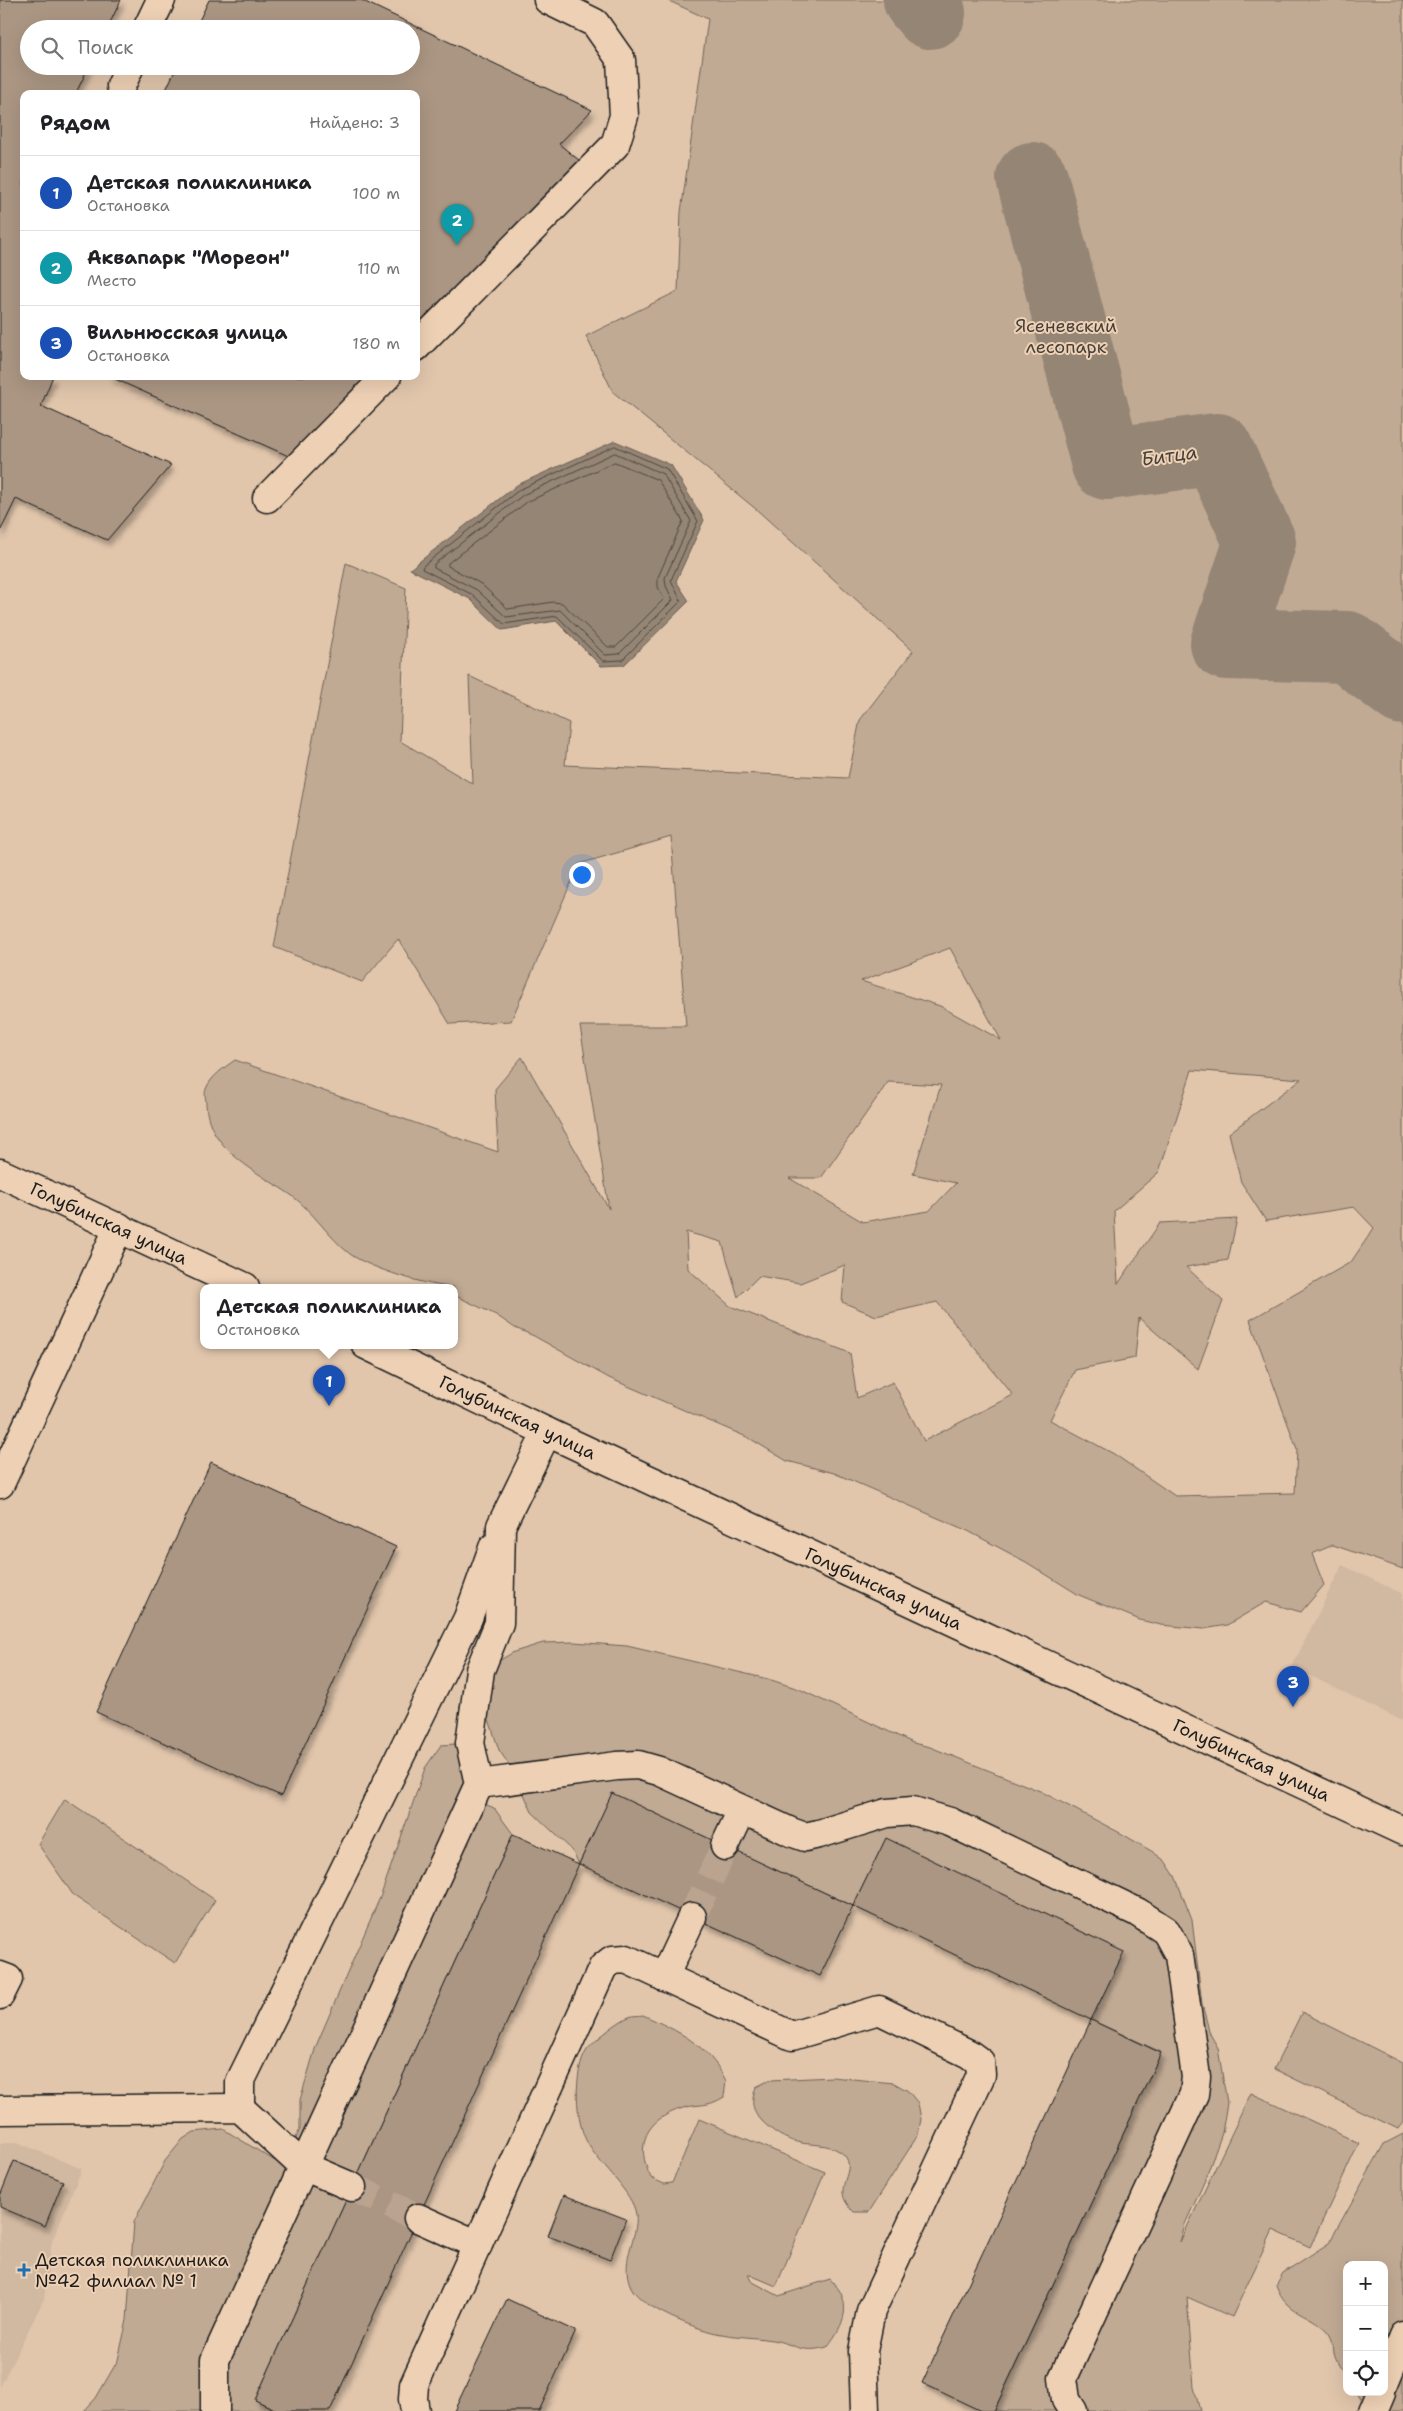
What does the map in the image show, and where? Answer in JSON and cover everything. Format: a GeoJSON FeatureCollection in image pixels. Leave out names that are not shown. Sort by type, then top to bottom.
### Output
{"type":"FeatureCollection","features":[{"type":"Feature","properties":{"kind":"street"},"geometry":{"type":"LineString","coordinates":[[151,20],[161,0]]}},
{"type":"Feature","properties":{"kind":"street"},"geometry":{"type":"LineString","coordinates":[[420,343],[616,146],[624,116],[622,60],[595,22],[548,0]]}},
{"type":"Feature","properties":{"kind":"street"},"geometry":{"type":"LineString","coordinates":[[267,498],[383,380]]}},
{"type":"Feature","properties":{"kind":"street","name":"Голубинская улица"},"geometry":{"type":"LineString","coordinates":[[0,1173],[239,1284]]}},
{"type":"Feature","properties":{"kind":"street"},"geometry":{"type":"LineString","coordinates":[[0,1484],[119,1227]]}},
{"type":"Feature","properties":{"kind":"street","name":"Голубинская улица"},"geometry":{"type":"LineString","coordinates":[[374,1349],[547,1432],[1403,1831]]}},
{"type":"Feature","properties":{"kind":"street"},"geometry":{"type":"LineString","coordinates":[[240,2108],[240,2082],[468,1618],[501,1526],[547,1432]]}},
{"type":"Feature","properties":{"kind":"street"},"geometry":{"type":"LineString","coordinates":[[215,2411],[215,2360],[479,1784],[470,1743],[480,1670],[499,1623],[501,1526]]}},
{"type":"Feature","properties":{"kind":"street"},"geometry":{"type":"LineString","coordinates":[[479,1784],[638,1765],[659,1771],[805,1837],[888,1813],[913,1811],[950,1822],[1137,1912],[1166,1931],[1179,1955],[1196,2077],[1194,2094],[1063,2378],[1066,2400],[1073,2411]]}},
{"type":"Feature","properties":{"kind":"street"},"geometry":{"type":"LineString","coordinates":[[725,1846],[742,1810]]}},
{"type":"Feature","properties":{"kind":"street"},"geometry":{"type":"LineString","coordinates":[[664,1977],[692,1916]]}},
{"type":"Feature","properties":{"kind":"street"},"geometry":{"type":"LineString","coordinates":[[415,2411],[412,2399],[414,2385],[603,1967],[612,1960],[626,1959],[792,2036],[879,2010],[969,2054],[980,2062],[981,2075],[871,2311],[863,2351],[864,2411]]}},
{"type":"Feature","properties":{"kind":"street"},"geometry":{"type":"LineString","coordinates":[[0,1976],[8,1979],[0,1994]]}},
{"type":"Feature","properties":{"kind":"street"},"geometry":{"type":"LineString","coordinates":[[0,2110],[240,2108],[303,2166],[352,2187]]}},
{"type":"Feature","properties":{"kind":"street"},"geometry":{"type":"LineString","coordinates":[[418,2218],[478,2245]]}},
{"type":"Feature","properties":{"kind":"street"},"geometry":{"type":"LineString","coordinates":[[1388,2373],[1403,2336]]}},
{"type":"Feature","properties":{"kind":"street"},"geometry":{"type":"LineString","coordinates":[[1373,2411],[1379,2396]]}},
{"type":"Feature","properties":{"kind":"shaded area"},"geometry":{"type":"Polygon","coordinates":[[[1342,1565],[1403,1594],[1403,1721],[1292,1667],[1342,1565]]]}},
{"type":"Feature","properties":{"kind":"shaded area","name":"Детская поликлиника №42 филиал № 1"},"geometry":{"type":"Polygon","coordinates":[[[17,2142],[82,2169],[52,2241],[44,2299],[0,2387],[0,2143],[17,2142]]]}},
{"type":"Feature","properties":{"kind":"green space","name":"Ясеневский лесопарк"},"geometry":{"type":"Polygon","coordinates":[[[667,0],[1403,0],[1403,1569],[1333,1545],[1312,1554],[1324,1585],[1301,1612],[1266,1602],[1227,1625],[1204,1629],[1161,1625],[1140,1620],[1079,1595],[1026,1562],[968,1531],[834,1473],[787,1461],[749,1438],[609,1378],[534,1336],[515,1328],[496,1315],[458,1297],[458,1284],[430,1284],[385,1271],[359,1259],[342,1247],[299,1201],[237,1158],[215,1134],[209,1120],[205,1092],[214,1076],[235,1060],[498,1152],[495,1089],[522,1057],[609,1209],[580,1026],[686,1026],[671,837],[579,864],[511,1021],[450,1024],[398,939],[362,982],[274,947],[346,563],[406,588],[400,741],[473,784],[469,676],[569,723],[565,765],[848,778],[860,720],[913,651],[757,510],[613,392],[586,336],[678,291],[681,212],[708,19],[667,0]],[[950,948],[861,981],[940,1006],[1001,1040],[950,948]],[[1192,1070],[1159,1172],[1114,1211],[1118,1284],[1160,1223],[1237,1219],[1228,1260],[1186,1267],[1223,1301],[1198,1369],[1139,1318],[1135,1358],[1075,1370],[1050,1420],[1114,1454],[1175,1496],[1295,1493],[1297,1449],[1250,1320],[1351,1262],[1374,1228],[1354,1207],[1266,1221],[1241,1182],[1229,1133],[1301,1079],[1192,1070]],[[888,1082],[821,1178],[789,1178],[863,1222],[929,1211],[956,1183],[913,1174],[941,1085],[888,1082]],[[686,1232],[688,1269],[730,1306],[850,1353],[857,1398],[893,1382],[924,1441],[1013,1395],[937,1302],[876,1316],[842,1302],[845,1265],[800,1283],[759,1276],[738,1297],[722,1242],[686,1232]]]}},
{"type":"Feature","properties":{"kind":"green space"},"geometry":{"type":"Polygon","coordinates":[[[574,1642],[627,1646],[768,1679],[799,1689],[913,1743],[930,1747],[1040,1791],[1124,1835],[1165,1861],[1175,1876],[1192,1920],[1202,2004],[1210,2034],[1218,2048],[1227,2103],[1222,2133],[1205,2180],[1185,2224],[1180,2242],[1251,2093],[1359,2143],[1310,2247],[1273,2230],[1232,2317],[1187,2297],[1194,2387],[1200,2411],[994,2411],[1161,2052],[1091,2020],[886,1839],[853,1906],[612,1794],[579,1864],[572,1850],[532,1812],[514,1772],[499,1750],[486,1710],[491,1669],[502,1659],[514,1652],[543,1643],[574,1642]]]}},
{"type":"Feature","properties":{"kind":"green space"},"geometry":{"type":"Polygon","coordinates":[[[456,1744],[480,1802],[494,1808],[513,1834],[255,2400],[279,2411],[84,2411],[96,2398],[118,2360],[127,2320],[134,2222],[165,2161],[183,2139],[194,2132],[223,2129],[275,2161],[289,2154],[300,2129],[300,2100],[316,2046],[381,1895],[425,1768],[441,1745],[456,1744]]]}},
{"type":"Feature","properties":{"kind":"green space"},"geometry":{"type":"Polygon","coordinates":[[[65,1799],[215,1900],[175,1963],[74,1896],[38,1844],[65,1799]]]}},
{"type":"Feature","properties":{"kind":"green space"},"geometry":{"type":"Polygon","coordinates":[[[1302,2012],[1403,2063],[1403,2121],[1398,2129],[1274,2069],[1302,2012]]]}},
{"type":"Feature","properties":{"kind":"green space"},"geometry":{"type":"Polygon","coordinates":[[[643,2015],[691,2040],[711,2058],[726,2081],[724,2097],[713,2103],[683,2108],[670,2113],[652,2126],[644,2144],[646,2166],[651,2178],[664,2184],[672,2183],[699,2119],[825,2172],[776,2286],[748,2274],[751,2281],[779,2296],[830,2279],[842,2296],[844,2313],[838,2330],[827,2347],[804,2349],[772,2340],[706,2330],[682,2322],[656,2309],[637,2295],[631,2287],[627,2266],[636,2228],[635,2210],[626,2193],[587,2142],[580,2121],[577,2096],[579,2070],[582,2059],[590,2046],[624,2019],[643,2015]]]}},
{"type":"Feature","properties":{"kind":"green space"},"geometry":{"type":"Polygon","coordinates":[[[832,2077],[894,2083],[908,2091],[918,2103],[921,2119],[918,2135],[869,2212],[854,2212],[845,2201],[843,2187],[848,2171],[848,2161],[845,2156],[830,2147],[795,2142],[785,2138],[766,2125],[758,2117],[754,2109],[753,2097],[756,2087],[770,2080],[832,2077]]]}},
{"type":"Feature","properties":{"kind":"green space"},"geometry":{"type":"Polygon","coordinates":[[[1403,2134],[1403,2411],[1369,2411],[1360,2396],[1388,2396],[1388,2261],[1343,2261],[1343,2371],[1336,2359],[1332,2339],[1327,2331],[1313,2320],[1292,2308],[1281,2295],[1276,2285],[1283,2273],[1329,2243],[1384,2144],[1403,2134]]]}},
{"type":"Feature","properties":{"kind":"water"},"geometry":{"type":"Polygon","coordinates":[[[615,441],[671,465],[704,520],[676,581],[689,601],[624,665],[601,666],[556,621],[502,630],[470,599],[410,569],[517,485],[615,441]]]}},
{"type":"Feature","properties":{"kind":"building"},"geometry":{"type":"Polygon","coordinates":[[[0,0],[121,0],[111,20],[20,20],[20,75],[85,75],[77,90],[20,90],[20,380],[51,380],[41,406],[171,465],[107,540],[16,499],[0,532],[0,0]]]}},
{"type":"Feature","properties":{"kind":"building"},"geometry":{"type":"Polygon","coordinates":[[[209,0],[361,0],[403,20],[199,20],[209,0]]]}},
{"type":"Feature","properties":{"kind":"building"},"geometry":{"type":"Polygon","coordinates":[[[420,28],[592,110],[559,144],[580,161],[420,326],[420,90],[166,90],[173,75],[420,75],[420,28]]]}},
{"type":"Feature","properties":{"kind":"building"},"geometry":{"type":"Polygon","coordinates":[[[117,380],[367,380],[293,458],[117,380]]]}},
{"type":"Feature","properties":{"kind":"building"},"geometry":{"type":"Polygon","coordinates":[[[211,1462],[396,1547],[281,1796],[96,1712],[211,1462]]]}},
{"type":"Feature","properties":{"kind":"building"},"geometry":{"type":"Polygon","coordinates":[[[612,1793],[853,1906],[820,1976],[579,1864],[612,1793]]]}},
{"type":"Feature","properties":{"kind":"building"},"geometry":{"type":"Polygon","coordinates":[[[513,1834],[579,1864],[330,2411],[279,2411],[255,2400],[513,1834]]]}},
{"type":"Feature","properties":{"kind":"building"},"geometry":{"type":"Polygon","coordinates":[[[886,1838],[1124,1952],[1091,2020],[853,1906],[886,1838]]]}},
{"type":"Feature","properties":{"kind":"building"},"geometry":{"type":"Polygon","coordinates":[[[1091,2020],[1161,2053],[994,2411],[981,2411],[922,2383],[1091,2020]]]}},
{"type":"Feature","properties":{"kind":"building"},"geometry":{"type":"Polygon","coordinates":[[[14,2161],[63,2181],[45,2226],[0,2207],[0,2196],[14,2161]]]}},
{"type":"Feature","properties":{"kind":"building"},"geometry":{"type":"Polygon","coordinates":[[[564,2195],[626,2219],[610,2260],[548,2236],[564,2195]]]}},
{"type":"Feature","properties":{"kind":"building"},"geometry":{"type":"Polygon","coordinates":[[[507,2299],[576,2331],[539,2411],[454,2411],[507,2299]]]}},
{"type":"Feature","properties":{"kind":"waterway","name":"Битца"},"geometry":{"type":"LineString","coordinates":[[919,0],[930,13]]}},
{"type":"Feature","properties":{"kind":"waterway","name":"Битца"},"geometry":{"type":"LineString","coordinates":[[1032,178],[1107,464],[1217,449],[1260,542],[1226,644],[1347,647],[1403,689]]}},
{"type":"Feature","properties":{"kind":"tunnel"},"geometry":{"type":"LineString","coordinates":[[692,1917],[725,1846]]}},
{"type":"Feature","properties":{"kind":"tunnel"},"geometry":{"type":"LineString","coordinates":[[352,2187],[418,2218]]}},
{"type":"Feature","properties":{"kind":"place","name":"Аквапарк \"Мореон\""},"geometry":{"type":"Point","coordinates":[457,245]}},
{"type":"Feature","properties":{"kind":"place","name":"Детская поликлиника"},"geometry":{"type":"Point","coordinates":[329,1406]}},
{"type":"Feature","properties":{"kind":"place","name":"Вильнюсская улица"},"geometry":{"type":"Point","coordinates":[1293,1707]}},
{"type":"Feature","properties":{"kind":"place","name":"Детская поликлиника №42 филиал № 1"},"geometry":{"type":"Point","coordinates":[24,2270]}}]}
